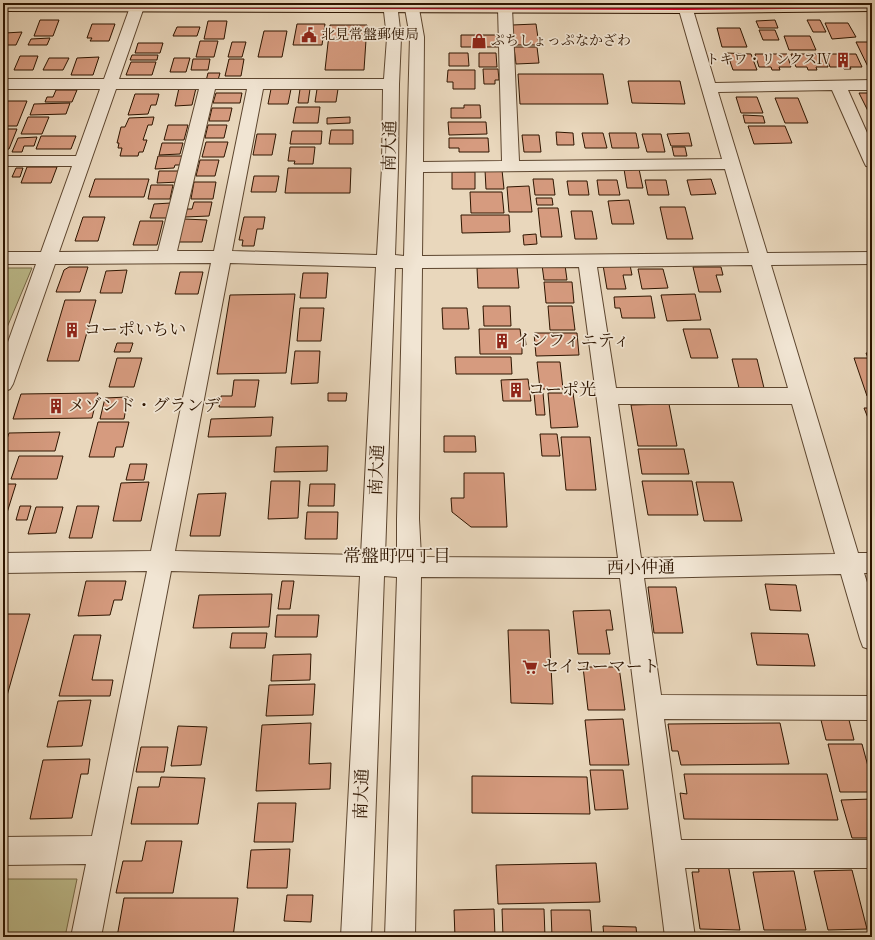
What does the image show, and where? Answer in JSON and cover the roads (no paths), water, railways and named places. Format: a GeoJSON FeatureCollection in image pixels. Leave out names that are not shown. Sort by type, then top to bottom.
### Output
{"type":"FeatureCollection","features":[{"type":"Feature","properties":{"kind":"main road"},"geometry":{"type":"LineString","coordinates":[[3,7],[303,5],[465,5],[504,8],[553,6],[872,7]]}},
{"type":"Feature","properties":{"kind":"street","name":"南大通"},"geometry":{"type":"LineString","coordinates":[[356,937],[390,167],[391,84],[394,38],[401,5]]}},
{"type":"Feature","properties":{"kind":"street","name":"南大通"},"geometry":{"type":"LineString","coordinates":[[400,937],[409,567],[408,519],[417,37],[401,5]]}},
{"type":"Feature","properties":{"kind":"street"},"geometry":{"type":"LineString","coordinates":[[684,6],[872,639]]}},
{"type":"Feature","properties":{"kind":"street"},"geometry":{"type":"LineString","coordinates":[[3,384],[49,258],[136,7]]}},
{"type":"Feature","properties":{"kind":"street"},"geometry":{"type":"LineString","coordinates":[[504,8],[511,166]]}},
{"type":"Feature","properties":{"kind":"street"},"geometry":{"type":"LineString","coordinates":[[3,84],[391,84]]}},
{"type":"Feature","properties":{"kind":"street"},"geometry":{"type":"LineString","coordinates":[[166,257],[208,84]]}},
{"type":"Feature","properties":{"kind":"street"},"geometry":{"type":"LineString","coordinates":[[86,937],[256,84]]}},
{"type":"Feature","properties":{"kind":"street"},"geometry":{"type":"LineString","coordinates":[[709,88],[872,85]]}},
{"type":"Feature","properties":{"kind":"street"},"geometry":{"type":"LineString","coordinates":[[838,86],[872,162]]}},
{"type":"Feature","properties":{"kind":"street"},"geometry":{"type":"LineString","coordinates":[[3,161],[82,161]]}},
{"type":"Feature","properties":{"kind":"street"},"geometry":{"type":"LineString","coordinates":[[415,167],[732,164]]}},
{"type":"Feature","properties":{"kind":"street"},"geometry":{"type":"LineString","coordinates":[[3,258],[222,257],[386,262],[872,258]]}},
{"type":"Feature","properties":{"kind":"street"},"geometry":{"type":"LineString","coordinates":[[587,261],[631,568],[680,937]]}},
{"type":"Feature","properties":{"kind":"street"},"geometry":{"type":"LineString","coordinates":[[606,396],[800,396]]}},
{"type":"Feature","properties":{"kind":"street","name":"西小仲通"},"geometry":{"type":"LineString","coordinates":[[3,563],[161,561],[466,568],[631,568],[872,563]]}},
{"type":"Feature","properties":{"kind":"street"},"geometry":{"type":"LineString","coordinates":[[649,707],[872,708]]}},
{"type":"Feature","properties":{"kind":"street"},"geometry":{"type":"LineString","coordinates":[[3,851],[104,850]]}},
{"type":"Feature","properties":{"kind":"street"},"geometry":{"type":"LineString","coordinates":[[669,854],[872,854]]}},
{"type":"Feature","properties":{"kind":"place","name":"北見常盤郵便局"},"geometry":{"type":"Point","coordinates":[309,35]}},
{"type":"Feature","properties":{"kind":"place","name":"ぷちしょっぷなかざわ"},"geometry":{"type":"Point","coordinates":[479,41]}},
{"type":"Feature","properties":{"kind":"place","name":"トキワ・リンクスⅣ"},"geometry":{"type":"Point","coordinates":[843,60]}},
{"type":"Feature","properties":{"kind":"place","name":"コーポいちい"},"geometry":{"type":"Point","coordinates":[72,330]}},
{"type":"Feature","properties":{"kind":"place","name":"インフィニティ"},"geometry":{"type":"Point","coordinates":[502,341]}},
{"type":"Feature","properties":{"kind":"place","name":"コーポ光"},"geometry":{"type":"Point","coordinates":[516,390]}},
{"type":"Feature","properties":{"kind":"place","name":"メゾンド・グランデ"},"geometry":{"type":"Point","coordinates":[56,406]}},
{"type":"Feature","properties":{"kind":"place","name":"セイコーマート"},"geometry":{"type":"Point","coordinates":[530,667]}},
{"type":"Feature","properties":{"kind":"district","name":"常盤町四丁目"},"geometry":{"type":"Point","coordinates":[397,557]}}]}
